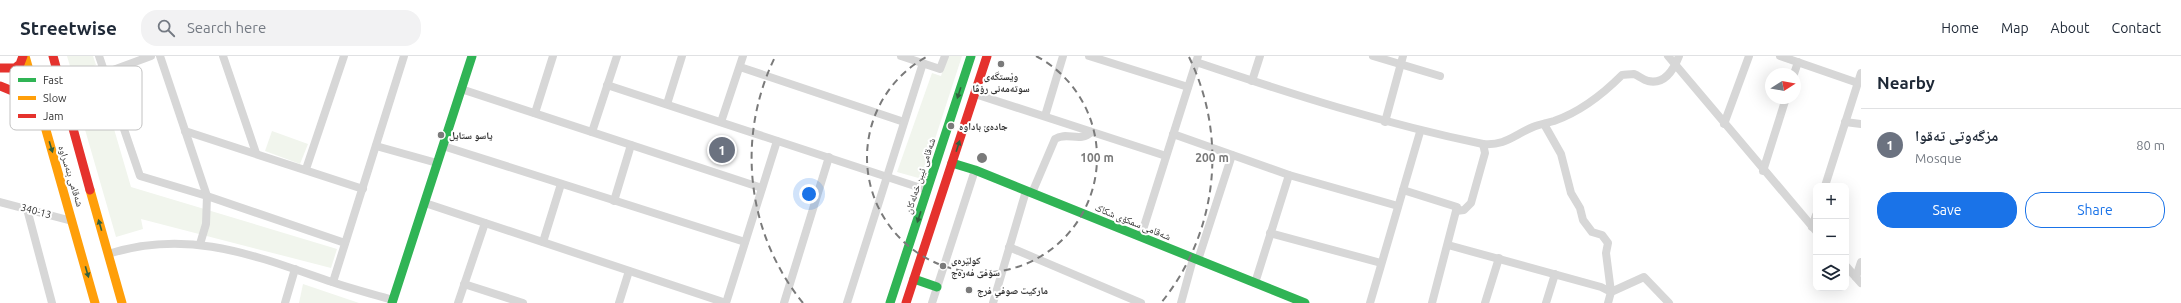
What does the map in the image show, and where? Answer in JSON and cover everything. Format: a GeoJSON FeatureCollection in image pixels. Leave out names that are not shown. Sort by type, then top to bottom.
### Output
{"type":"FeatureCollection","features":[{"type":"Feature","properties":{"kind":"main road"},"geometry":{"type":"LineString","coordinates":[[19,66],[24,56]]}},
{"type":"Feature","properties":{"kind":"main road","name":"شەقامی بنەسراوە"},"geometry":{"type":"LineString","coordinates":[[24,56],[27,66]]}},
{"type":"Feature","properties":{"kind":"main road","name":"شەقامی بنەسراوە"},"geometry":{"type":"LineString","coordinates":[[53,56],[56,66]]}},
{"type":"Feature","properties":{"kind":"main road"},"geometry":{"type":"LineString","coordinates":[[393,302],[472,56]]}},
{"type":"Feature","properties":{"kind":"main road","name":"شەقامی ئیبن خەلەکان"},"geometry":{"type":"LineString","coordinates":[[890,303],[971,56]]}},
{"type":"Feature","properties":{"kind":"main road"},"geometry":{"type":"LineString","coordinates":[[906,303],[987,56]]}},
{"type":"Feature","properties":{"kind":"main road"},"geometry":{"type":"LineString","coordinates":[[0,68],[10,70]]}},
{"type":"Feature","properties":{"kind":"main road"},"geometry":{"type":"LineString","coordinates":[[0,86],[10,90]]}},
{"type":"Feature","properties":{"kind":"main road","name":"شەقامی بنەسراوە"},"geometry":{"type":"LineString","coordinates":[[45,130],[96,303]]}},
{"type":"Feature","properties":{"kind":"main road","name":"شەقامی بنەسراوە"},"geometry":{"type":"LineString","coordinates":[[74,130],[122,303]]}},
{"type":"Feature","properties":{"kind":"main road","name":"شەقامی سمکۆی شکاک"},"geometry":{"type":"LineString","coordinates":[[952,163],[975,170],[1141,236],[1195,260],[1305,303]]}},
{"type":"Feature","properties":{"kind":"main road"},"geometry":{"type":"LineString","coordinates":[[914,279],[938,287]]}},
{"type":"Feature","properties":{"kind":"street"},"geometry":{"type":"LineString","coordinates":[[99,56],[103,66]]}},
{"type":"Feature","properties":{"kind":"street"},"geometry":{"type":"LineString","coordinates":[[124,66],[151,56]]}},
{"type":"Feature","properties":{"kind":"street"},"geometry":{"type":"LineString","coordinates":[[160,56],[208,196],[206,224],[200,244]]}},
{"type":"Feature","properties":{"kind":"street"},"geometry":{"type":"LineString","coordinates":[[223,56],[256,153]]}},
{"type":"Feature","properties":{"kind":"street"},"geometry":{"type":"LineString","coordinates":[[306,170],[344,56]]}},
{"type":"Feature","properties":{"kind":"street"},"geometry":{"type":"LineString","coordinates":[[333,282],[404,56]]}},
{"type":"Feature","properties":{"kind":"street"},"geometry":{"type":"LineString","coordinates":[[535,113],[552,56]]}},
{"type":"Feature","properties":{"kind":"street"},"geometry":{"type":"LineString","coordinates":[[592,132],[617,56]]}},
{"type":"Feature","properties":{"kind":"street"},"geometry":{"type":"LineString","coordinates":[[666,104],[682,56]]}},
{"type":"Feature","properties":{"kind":"street"},"geometry":{"type":"LineString","coordinates":[[722,122],[744,56]]}},
{"type":"Feature","properties":{"kind":"street"},"geometry":{"type":"LineString","coordinates":[[901,56],[940,69],[945,56]]}},
{"type":"Feature","properties":{"kind":"street"},"geometry":{"type":"LineString","coordinates":[[1045,116],[1063,56]]}},
{"type":"Feature","properties":{"kind":"street"},"geometry":{"type":"LineString","coordinates":[[1089,56],[1188,87]]}},
{"type":"Feature","properties":{"kind":"street"},"geometry":{"type":"LineString","coordinates":[[1252,81],[1260,56]]}},
{"type":"Feature","properties":{"kind":"street"},"geometry":{"type":"LineString","coordinates":[[1373,56],[1401,60],[1440,76]]}},
{"type":"Feature","properties":{"kind":"street"},"geometry":{"type":"LineString","coordinates":[[1668,56],[1763,171],[1813,228]]}},
{"type":"Feature","properties":{"kind":"street"},"geometry":{"type":"LineString","coordinates":[[1141,236],[1197,59],[1252,81],[1385,122],[1420,132],[1494,146],[1533,127],[1555,121],[1581,108],[1607,90],[1622,75],[1634,74],[1647,81],[1658,81],[1665,78],[1676,65],[1679,56]]}},
{"type":"Feature","properties":{"kind":"street"},"geometry":{"type":"LineString","coordinates":[[1724,124],[1749,56]]}},
{"type":"Feature","properties":{"kind":"street"},"geometry":{"type":"LineString","coordinates":[[1780,56],[1858,83]]}},
{"type":"Feature","properties":{"kind":"street"},"geometry":{"type":"LineString","coordinates":[[1385,122],[1401,60]]}},
{"type":"Feature","properties":{"kind":"street"},"geometry":{"type":"LineString","coordinates":[[1796,68],[1798,62]]}},
{"type":"Feature","properties":{"kind":"street"},"geometry":{"type":"LineString","coordinates":[[847,303],[923,63]]}},
{"type":"Feature","properties":{"kind":"street"},"geometry":{"type":"LineString","coordinates":[[740,67],[904,122]]}},
{"type":"Feature","properties":{"kind":"street"},"geometry":{"type":"LineString","coordinates":[[1826,183],[1861,72]]}},
{"type":"Feature","properties":{"kind":"street"},"geometry":{"type":"LineString","coordinates":[[607,84],[927,190]]}},
{"type":"Feature","properties":{"kind":"street"},"geometry":{"type":"LineString","coordinates":[[461,89],[762,188]]}},
{"type":"Feature","properties":{"kind":"street"},"geometry":{"type":"LineString","coordinates":[[975,94],[1166,156]]}},
{"type":"Feature","properties":{"kind":"street"},"geometry":{"type":"LineString","coordinates":[[1763,171],[1784,104]]}},
{"type":"Feature","properties":{"kind":"street"},"geometry":{"type":"LineString","coordinates":[[1845,122],[1861,124]]}},
{"type":"Feature","properties":{"kind":"street"},"geometry":{"type":"LineString","coordinates":[[1544,124],[1561,154],[1571,194],[1580,208],[1583,220],[1592,232],[1602,236],[1608,243],[1606,254],[1611,292],[1608,303]]}},
{"type":"Feature","properties":{"kind":"street"},"geometry":{"type":"LineString","coordinates":[[124,130],[140,176],[208,196],[345,243]]}},
{"type":"Feature","properties":{"kind":"street"},"geometry":{"type":"LineString","coordinates":[[185,130],[363,189]]}},
{"type":"Feature","properties":{"kind":"street"},"geometry":{"type":"LineString","coordinates":[[993,303],[1009,248],[1029,192],[1055,139],[1062,136],[1084,137],[1091,132]]}},
{"type":"Feature","properties":{"kind":"street"},"geometry":{"type":"LineString","coordinates":[[1370,303],[1420,132]]}},
{"type":"Feature","properties":{"kind":"street"},"geometry":{"type":"LineString","coordinates":[[1173,134],[1289,175],[1398,206]]}},
{"type":"Feature","properties":{"kind":"street"},"geometry":{"type":"LineString","coordinates":[[424,203],[726,303],[777,140]]}},
{"type":"Feature","properties":{"kind":"street"},"geometry":{"type":"LineString","coordinates":[[1456,211],[1464,210],[1471,203],[1485,153],[1483,144]]}},
{"type":"Feature","properties":{"kind":"street"},"geometry":{"type":"LineString","coordinates":[[614,201],[630,145]]}},
{"type":"Feature","properties":{"kind":"street"},"geometry":{"type":"LineString","coordinates":[[376,146],[437,163]]}},
{"type":"Feature","properties":{"kind":"street"},"geometry":{"type":"LineString","coordinates":[[443,146],[745,242]]}},
{"type":"Feature","properties":{"kind":"street"},"geometry":{"type":"LineString","coordinates":[[1181,303],[1232,155]]}},
{"type":"Feature","properties":{"kind":"street"},"geometry":{"type":"LineString","coordinates":[[784,303],[828,157]]}},
{"type":"Feature","properties":{"kind":"street"},"geometry":{"type":"LineString","coordinates":[[932,303],[975,170]]}},
{"type":"Feature","properties":{"kind":"street"},"geometry":{"type":"LineString","coordinates":[[1255,283],[1289,175]]}},
{"type":"Feature","properties":{"kind":"street"},"geometry":{"type":"LineString","coordinates":[[543,242],[561,184]]}},
{"type":"Feature","properties":{"kind":"street"},"geometry":{"type":"LineString","coordinates":[[1403,190],[1457,207],[1432,303]]}},
{"type":"Feature","properties":{"kind":"street","name":"340-13"},"geometry":{"type":"LineString","coordinates":[[0,202],[72,221]]}},
{"type":"Feature","properties":{"kind":"street"},"geometry":{"type":"LineString","coordinates":[[27,209],[52,303]]}},
{"type":"Feature","properties":{"kind":"street"},"geometry":{"type":"LineString","coordinates":[[458,303],[485,223]]}},
{"type":"Feature","properties":{"kind":"street"},"geometry":{"type":"LineString","coordinates":[[1270,233],[1381,263]]}},
{"type":"Feature","properties":{"kind":"street"},"geometry":{"type":"LineString","coordinates":[[108,254],[130,247],[167,243],[200,244],[233,249],[393,302]]}},
{"type":"Feature","properties":{"kind":"street"},"geometry":{"type":"LineString","coordinates":[[1448,245],[1602,287],[1611,292]]}},
{"type":"Feature","properties":{"kind":"street"},"geometry":{"type":"LineString","coordinates":[[1009,248],[1141,303]]}},
{"type":"Feature","properties":{"kind":"street"},"geometry":{"type":"LineString","coordinates":[[1485,303],[1498,258]]}},
{"type":"Feature","properties":{"kind":"street"},"geometry":{"type":"LineString","coordinates":[[1859,280],[1861,262]]}},
{"type":"Feature","properties":{"kind":"street"},"geometry":{"type":"LineString","coordinates":[[284,303],[295,269]]}},
{"type":"Feature","properties":{"kind":"street"},"geometry":{"type":"LineString","coordinates":[[1849,269],[1859,280]]}},
{"type":"Feature","properties":{"kind":"street"},"geometry":{"type":"LineString","coordinates":[[619,303],[629,271]]}},
{"type":"Feature","properties":{"kind":"street"},"geometry":{"type":"LineString","coordinates":[[1546,303],[1555,274]]}},
{"type":"Feature","properties":{"kind":"street"},"geometry":{"type":"LineString","coordinates":[[1611,292],[1644,277],[1669,303]]}},
{"type":"Feature","properties":{"kind":"street"},"geometry":{"type":"LineString","coordinates":[[464,284],[520,303]]}},
{"type":"Feature","properties":{"kind":"street"},"geometry":{"type":"LineString","coordinates":[[1118,303],[1120,294]]}},
{"type":"Feature","properties":{"kind":"shaded area"},"geometry":{"type":"Polygon","coordinates":[[[67,56],[93,56],[96,65],[93,66],[70,66],[67,56]]]}},
{"type":"Feature","properties":{"kind":"shaded area"},"geometry":{"type":"Polygon","coordinates":[[[948,56],[962,56],[922,179],[897,172],[932,73],[941,76],[948,56]]]}},
{"type":"Feature","properties":{"kind":"shaded area"},"geometry":{"type":"Polygon","coordinates":[[[85,130],[114,130],[131,187],[337,249],[331,268],[141,219],[143,229],[116,237],[85,130]]]}},
{"type":"Feature","properties":{"kind":"shaded area"},"geometry":{"type":"Polygon","coordinates":[[[272,131],[308,144],[300,164],[265,151],[272,131]]]}},
{"type":"Feature","properties":{"kind":"shaded area"},"geometry":{"type":"Polygon","coordinates":[[[303,284],[359,303],[299,303],[303,284]]]}},
{"type":"Feature","properties":{"kind":"traffic: fast"},"geometry":{"type":"LineString","coordinates":[[392,303],[472,56]]}},
{"type":"Feature","properties":{"kind":"traffic: fast"},"geometry":{"type":"LineString","coordinates":[[890,303],[971,56]]}},
{"type":"Feature","properties":{"kind":"traffic: fast"},"geometry":{"type":"LineString","coordinates":[[952,163],[975,170],[1305,303]]}},
{"type":"Feature","properties":{"kind":"traffic: fast"},"geometry":{"type":"LineString","coordinates":[[914,279],[937,287]]}},
{"type":"Feature","properties":{"kind":"traffic: slow"},"geometry":{"type":"LineString","coordinates":[[25,56],[28,66]]}},
{"type":"Feature","properties":{"kind":"traffic: slow"},"geometry":{"type":"LineString","coordinates":[[46,130],[95,303]]}},
{"type":"Feature","properties":{"kind":"traffic: slow"},"geometry":{"type":"LineString","coordinates":[[90,190],[122,303]]}},
{"type":"Feature","properties":{"kind":"traffic: jam"},"geometry":{"type":"LineString","coordinates":[[18,66],[20,64],[23,56]]}},
{"type":"Feature","properties":{"kind":"traffic: jam"},"geometry":{"type":"LineString","coordinates":[[53,56],[56,66]]}},
{"type":"Feature","properties":{"kind":"traffic: jam"},"geometry":{"type":"LineString","coordinates":[[906,303],[987,56]]}},
{"type":"Feature","properties":{"kind":"traffic: jam"},"geometry":{"type":"LineString","coordinates":[[0,68],[10,68]]}},
{"type":"Feature","properties":{"kind":"traffic: jam"},"geometry":{"type":"LineString","coordinates":[[0,86],[10,90]]}},
{"type":"Feature","properties":{"kind":"traffic: jam"},"geometry":{"type":"LineString","coordinates":[[73,130],[90,190]]}},
{"type":"Feature","properties":{"kind":"place","name":"وێستگەی سوتەمەنی رۆڤا"},"geometry":{"type":"Point","coordinates":[1001,64]}},
{"type":"Feature","properties":{"kind":"place","name":"جادەێ باداوە"},"geometry":{"type":"Point","coordinates":[951,126]}},
{"type":"Feature","properties":{"kind":"place","name":"ياسو ستايل"},"geometry":{"type":"Point","coordinates":[441,135]}},
{"type":"Feature","properties":{"kind":"place","name":"مزگەوتی تەقوا"},"geometry":{"type":"Point","coordinates":[722,150]}},
{"type":"Feature","properties":{"kind":"place","name":"کولێرەی سۆفی فەرەج"},"geometry":{"type":"Point","coordinates":[943,266]}},
{"type":"Feature","properties":{"kind":"place","name":"ماركيت صوفي فرج"},"geometry":{"type":"Point","coordinates":[969,290]}}]}
